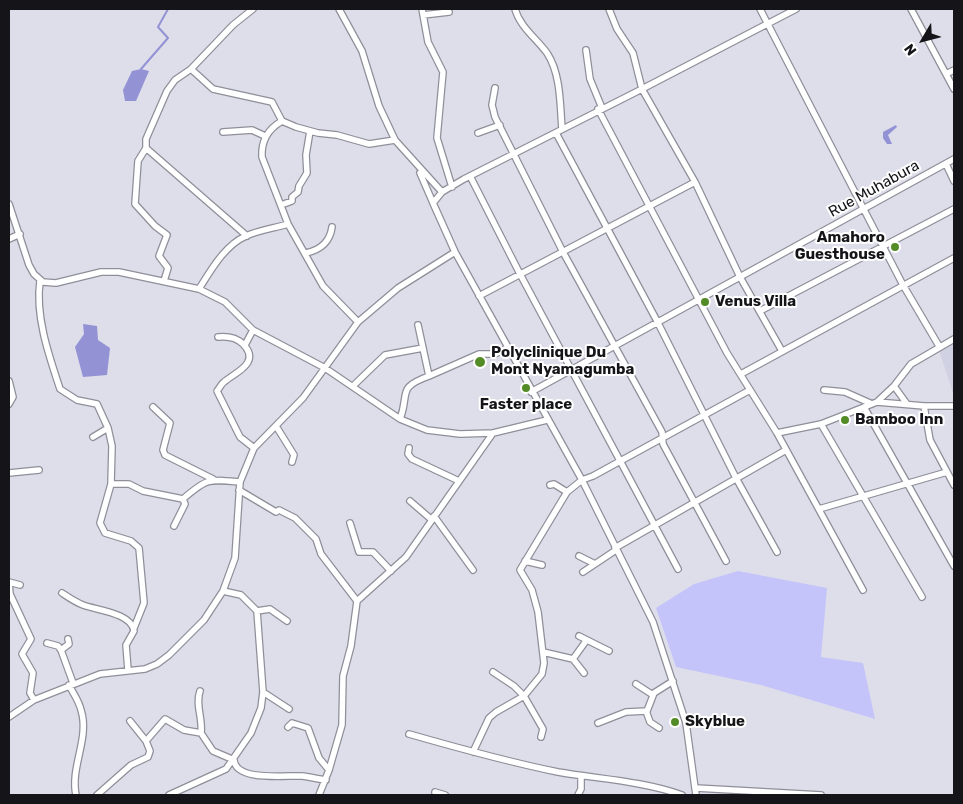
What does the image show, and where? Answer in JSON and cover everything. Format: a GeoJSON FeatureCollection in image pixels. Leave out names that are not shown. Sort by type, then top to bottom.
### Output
{"type":"FeatureCollection","features":[{"type":"Feature","properties":{"kind":"street"},"geometry":{"type":"LineString","coordinates":[[164,281],[168,268],[159,256],[167,235],[155,226],[135,204],[138,161],[146,148],[146,139],[167,91],[175,80],[191,69],[233,24],[253,9]]}},
{"type":"Feature","properties":{"kind":"street"},"geometry":{"type":"LineString","coordinates":[[339,9],[362,51],[379,106],[395,140],[442,192]]}},
{"type":"Feature","properties":{"kind":"street"},"geometry":{"type":"LineString","coordinates":[[515,9],[523,26],[547,53],[553,65],[559,131],[736,478],[777,552]]}},
{"type":"Feature","properties":{"kind":"street"},"geometry":{"type":"LineString","coordinates":[[609,9],[617,29],[634,53],[642,89],[694,182],[740,277],[782,350]]}},
{"type":"Feature","properties":{"kind":"street"},"geometry":{"type":"LineString","coordinates":[[760,9],[864,208],[882,247],[939,346]]}},
{"type":"Feature","properties":{"kind":"street"},"geometry":{"type":"LineString","coordinates":[[433,203],[442,192],[470,176],[796,9]]}},
{"type":"Feature","properties":{"kind":"street"},"geometry":{"type":"LineString","coordinates":[[911,9],[954,89]]}},
{"type":"Feature","properties":{"kind":"street"},"geometry":{"type":"LineString","coordinates":[[449,12],[422,12],[428,42],[443,72],[437,138],[452,186]]}},
{"type":"Feature","properties":{"kind":"street"},"geometry":{"type":"LineString","coordinates":[[586,50],[590,79],[600,108],[650,206],[723,346],[777,433],[863,590]]}},
{"type":"Feature","properties":{"kind":"street"},"geometry":{"type":"LineString","coordinates":[[191,69],[213,89],[272,102],[282,121],[310,131],[338,135],[369,144],[395,140]]}},
{"type":"Feature","properties":{"kind":"street"},"geometry":{"type":"LineString","coordinates":[[946,74],[954,70]]}},
{"type":"Feature","properties":{"kind":"street"},"geometry":{"type":"LineString","coordinates":[[494,88],[492,105],[514,154],[563,252],[662,432],[663,444],[726,561]]}},
{"type":"Feature","properties":{"kind":"street"},"geometry":{"type":"LineString","coordinates":[[282,121],[273,126],[265,136],[262,157],[280,205],[288,224],[323,286],[358,322]]}},
{"type":"Feature","properties":{"kind":"street"},"geometry":{"type":"LineString","coordinates":[[478,133],[500,125]]}},
{"type":"Feature","properties":{"kind":"street"},"geometry":{"type":"LineString","coordinates":[[223,132],[252,130],[265,136]]}},
{"type":"Feature","properties":{"kind":"street"},"geometry":{"type":"LineString","coordinates":[[280,205],[292,201],[292,197],[298,192],[299,186],[307,173],[306,155],[310,131]]}},
{"type":"Feature","properties":{"kind":"street"},"geometry":{"type":"LineString","coordinates":[[146,148],[246,236]]}},
{"type":"Feature","properties":{"kind":"street","name":"Rue Muhabura"},"geometry":{"type":"LineString","coordinates":[[531,392],[615,344],[700,300],[954,159]]}},
{"type":"Feature","properties":{"kind":"street"},"geometry":{"type":"LineString","coordinates":[[946,164],[954,181]]}},
{"type":"Feature","properties":{"kind":"street"},"geometry":{"type":"LineString","coordinates":[[417,166],[454,252],[582,480],[653,622],[686,723],[696,795]]}},
{"type":"Feature","properties":{"kind":"street"},"geometry":{"type":"LineString","coordinates":[[470,176],[520,274],[622,460],[678,569]]}},
{"type":"Feature","properties":{"kind":"street"},"geometry":{"type":"LineString","coordinates":[[478,296],[694,182]]}},
{"type":"Feature","properties":{"kind":"street"},"geometry":{"type":"LineString","coordinates":[[9,204],[29,265],[40,280],[56,283],[81,275],[110,272],[199,289],[225,302],[253,330],[325,368],[400,419],[427,430],[460,434],[492,433],[547,420]]}},
{"type":"Feature","properties":{"kind":"street"},"geometry":{"type":"LineString","coordinates":[[760,311],[954,209]]}},
{"type":"Feature","properties":{"kind":"street"},"geometry":{"type":"LineString","coordinates":[[199,289],[220,259],[236,242],[246,236],[288,224]]}},
{"type":"Feature","properties":{"kind":"street"},"geometry":{"type":"LineString","coordinates":[[306,253],[322,247],[331,234],[332,227]]}},
{"type":"Feature","properties":{"kind":"street"},"geometry":{"type":"LineString","coordinates":[[9,239],[20,234]]}},
{"type":"Feature","properties":{"kind":"street"},"geometry":{"type":"LineString","coordinates":[[9,717],[34,700],[71,684],[100,674],[151,666],[169,655],[204,620],[223,591],[235,558],[240,482],[254,448],[303,398],[358,322],[398,288],[454,252]]}},
{"type":"Feature","properties":{"kind":"street"},"geometry":{"type":"LineString","coordinates":[[741,374],[954,258]]}},
{"type":"Feature","properties":{"kind":"street"},"geometry":{"type":"LineString","coordinates":[[40,280],[38,292],[42,322],[60,389],[77,400],[97,404],[108,428],[112,446],[111,484],[102,507],[101,529],[108,535],[136,544],[140,552],[144,603],[126,645],[128,670]]}},
{"type":"Feature","properties":{"kind":"street"},"geometry":{"type":"LineString","coordinates":[[418,325],[429,376]]}},
{"type":"Feature","properties":{"kind":"street"},"geometry":{"type":"LineString","coordinates":[[244,345],[253,330]]}},
{"type":"Feature","properties":{"kind":"street"},"geometry":{"type":"LineString","coordinates":[[218,337],[234,338],[244,345],[248,361],[245,368],[224,382],[217,391],[240,437],[254,448]]}},
{"type":"Feature","properties":{"kind":"street"},"geometry":{"type":"LineString","coordinates":[[777,433],[822,424],[874,403],[894,386],[910,364],[954,339]]}},
{"type":"Feature","properties":{"kind":"street"},"geometry":{"type":"LineString","coordinates":[[353,386],[385,355],[423,348]]}},
{"type":"Feature","properties":{"kind":"street"},"geometry":{"type":"LineString","coordinates":[[400,419],[406,389],[412,384],[479,354],[495,354],[507,348]]}},
{"type":"Feature","properties":{"kind":"street"},"geometry":{"type":"LineString","coordinates":[[9,382],[13,397],[9,404]]}},
{"type":"Feature","properties":{"kind":"street"},"geometry":{"type":"LineString","coordinates":[[894,386],[907,404]]}},
{"type":"Feature","properties":{"kind":"street"},"geometry":{"type":"LineString","coordinates":[[473,752],[489,718],[524,696],[542,674],[544,652],[536,600],[520,570],[567,492],[582,480],[593,476],[750,390]]}},
{"type":"Feature","properties":{"kind":"street"},"geometry":{"type":"LineString","coordinates":[[824,390],[845,392],[874,403],[954,406]]}},
{"type":"Feature","properties":{"kind":"street"},"geometry":{"type":"LineString","coordinates":[[924,406],[930,440],[954,485]]}},
{"type":"Feature","properties":{"kind":"street"},"geometry":{"type":"LineString","coordinates":[[153,407],[170,423],[163,450],[165,455],[213,479],[240,482]]}},
{"type":"Feature","properties":{"kind":"street"},"geometry":{"type":"LineString","coordinates":[[864,407],[954,566]]}},
{"type":"Feature","properties":{"kind":"street"},"geometry":{"type":"LineString","coordinates":[[822,424],[922,597]]}},
{"type":"Feature","properties":{"kind":"street"},"geometry":{"type":"LineString","coordinates":[[276,426],[294,455],[292,462]]}},
{"type":"Feature","properties":{"kind":"street"},"geometry":{"type":"LineString","coordinates":[[93,437],[108,428]]}},
{"type":"Feature","properties":{"kind":"street"},"geometry":{"type":"LineString","coordinates":[[319,795],[326,780],[342,725],[343,676],[351,646],[357,601],[406,557],[492,433]]}},
{"type":"Feature","properties":{"kind":"street"},"geometry":{"type":"LineString","coordinates":[[409,448],[408,454],[412,459],[459,481]]}},
{"type":"Feature","properties":{"kind":"street"},"geometry":{"type":"LineString","coordinates":[[583,572],[616,549],[786,450]]}},
{"type":"Feature","properties":{"kind":"street"},"geometry":{"type":"LineString","coordinates":[[9,473],[39,470]]}},
{"type":"Feature","properties":{"kind":"street"},"geometry":{"type":"LineString","coordinates":[[819,509],[947,472]]}},
{"type":"Feature","properties":{"kind":"street"},"geometry":{"type":"LineString","coordinates":[[183,499],[201,483],[213,479]]}},
{"type":"Feature","properties":{"kind":"street"},"geometry":{"type":"LineString","coordinates":[[111,484],[129,484],[143,491],[183,499]]}},
{"type":"Feature","properties":{"kind":"street"},"geometry":{"type":"LineString","coordinates":[[550,485],[554,484],[567,492]]}},
{"type":"Feature","properties":{"kind":"street"},"geometry":{"type":"LineString","coordinates":[[239,490],[276,512],[279,510],[295,518],[302,524],[316,539],[320,554],[357,601]]}},
{"type":"Feature","properties":{"kind":"street"},"geometry":{"type":"LineString","coordinates":[[174,526],[185,504],[183,499]]}},
{"type":"Feature","properties":{"kind":"street"},"geometry":{"type":"LineString","coordinates":[[410,501],[433,518],[473,570]]}},
{"type":"Feature","properties":{"kind":"street"},"geometry":{"type":"LineString","coordinates":[[350,523],[359,552],[373,552],[390,571]]}},
{"type":"Feature","properties":{"kind":"street"},"geometry":{"type":"LineString","coordinates":[[579,556],[595,564]]}},
{"type":"Feature","properties":{"kind":"street"},"geometry":{"type":"LineString","coordinates":[[525,561],[542,565]]}},
{"type":"Feature","properties":{"kind":"street"},"geometry":{"type":"LineString","coordinates":[[20,585],[9,582],[10,594],[31,639],[22,654],[33,673],[30,693],[34,700]]}},
{"type":"Feature","properties":{"kind":"street"},"geometry":{"type":"LineString","coordinates":[[169,795],[219,773],[234,760],[257,719],[263,692],[257,611],[241,595],[223,591]]}},
{"type":"Feature","properties":{"kind":"street"},"geometry":{"type":"LineString","coordinates":[[62,592],[82,605],[118,615],[134,628]]}},
{"type":"Feature","properties":{"kind":"street"},"geometry":{"type":"LineString","coordinates":[[9,612],[17,609]]}},
{"type":"Feature","properties":{"kind":"street"},"geometry":{"type":"LineString","coordinates":[[257,611],[270,610],[286,620]]}},
{"type":"Feature","properties":{"kind":"street"},"geometry":{"type":"LineString","coordinates":[[579,636],[609,651]]}},
{"type":"Feature","properties":{"kind":"street"},"geometry":{"type":"LineString","coordinates":[[61,650],[69,644],[68,639]]}},
{"type":"Feature","properties":{"kind":"street"},"geometry":{"type":"LineString","coordinates":[[573,659],[586,641]]}},
{"type":"Feature","properties":{"kind":"street"},"geometry":{"type":"LineString","coordinates":[[47,642],[58,646],[61,650],[71,684],[82,710],[83,727],[74,776],[76,795]]}},
{"type":"Feature","properties":{"kind":"street"},"geometry":{"type":"LineString","coordinates":[[544,652],[573,659],[584,674]]}},
{"type":"Feature","properties":{"kind":"street"},"geometry":{"type":"LineString","coordinates":[[493,672],[524,696],[543,729],[541,737]]}},
{"type":"Feature","properties":{"kind":"street"},"geometry":{"type":"LineString","coordinates":[[659,728],[650,722],[646,711],[653,695],[673,681]]}},
{"type":"Feature","properties":{"kind":"street"},"geometry":{"type":"LineString","coordinates":[[636,684],[653,695]]}},
{"type":"Feature","properties":{"kind":"street"},"geometry":{"type":"LineString","coordinates":[[200,691],[197,699],[202,719],[201,733],[213,751],[234,760]]}},
{"type":"Feature","properties":{"kind":"street"},"geometry":{"type":"LineString","coordinates":[[263,692],[289,709]]}},
{"type":"Feature","properties":{"kind":"street"},"geometry":{"type":"LineString","coordinates":[[598,723],[626,712],[646,711]]}},
{"type":"Feature","properties":{"kind":"street"},"geometry":{"type":"LineString","coordinates":[[146,741],[165,719],[184,730],[201,733]]}},
{"type":"Feature","properties":{"kind":"street"},"geometry":{"type":"LineString","coordinates":[[97,795],[131,766],[148,757],[150,751],[146,741],[130,721]]}},
{"type":"Feature","properties":{"kind":"street"},"geometry":{"type":"LineString","coordinates":[[288,727],[292,723],[308,728],[319,758],[329,770]]}},
{"type":"Feature","properties":{"kind":"street"},"geometry":{"type":"LineString","coordinates":[[409,734],[473,752],[581,776],[659,787],[682,795]]}},
{"type":"Feature","properties":{"kind":"street"},"geometry":{"type":"LineString","coordinates":[[234,760],[234,765],[240,771],[254,774],[301,776],[326,780]]}},
{"type":"Feature","properties":{"kind":"street"},"geometry":{"type":"LineString","coordinates":[[578,795],[582,789],[581,776]]}},
{"type":"Feature","properties":{"kind":"street"},"geometry":{"type":"LineString","coordinates":[[696,788],[821,795]]}},
{"type":"Feature","properties":{"kind":"street"},"geometry":{"type":"LineString","coordinates":[[435,792],[445,795]]}},
{"type":"Feature","properties":{"kind":"shaded area"},"geometry":{"type":"Polygon","coordinates":[[[141,69],[149,71],[136,101],[125,101],[123,90],[132,71],[141,69]]]}},
{"type":"Feature","properties":{"kind":"shaded area"},"geometry":{"type":"Polygon","coordinates":[[[896,125],[897,127],[888,135],[892,144],[887,144],[883,138],[883,132],[896,125]]]}},
{"type":"Feature","properties":{"kind":"shaded area"},"geometry":{"type":"Polygon","coordinates":[[[83,324],[97,326],[98,340],[110,348],[107,375],[83,377],[75,347],[84,334],[83,324]]]}},
{"type":"Feature","properties":{"kind":"shaded area"},"geometry":{"type":"Polygon","coordinates":[[[954,344],[954,396],[939,350],[954,344]]]}},
{"type":"Feature","properties":{"kind":"shaded area"},"geometry":{"type":"Polygon","coordinates":[[[738,571],[827,588],[821,657],[863,663],[875,719],[761,685],[676,667],[656,608],[694,584],[738,571]]]}},
{"type":"Feature","properties":{"kind":"waterway"},"geometry":{"type":"LineString","coordinates":[[141,69],[168,38],[158,27],[168,9]]}},
{"type":"Feature","properties":{"kind":"place","name":"Amahoro Guesthouse"},"geometry":{"type":"Point","coordinates":[895,247]}},
{"type":"Feature","properties":{"kind":"place","name":"Venus Villa"},"geometry":{"type":"Point","coordinates":[705,302]}},
{"type":"Feature","properties":{"kind":"place","name":"Polyclinique Du Mont Nyamagumba"},"geometry":{"type":"Point","coordinates":[480,362]}},
{"type":"Feature","properties":{"kind":"place","name":"Faster place"},"geometry":{"type":"Point","coordinates":[526,388]}},
{"type":"Feature","properties":{"kind":"place","name":"Bamboo Inn"},"geometry":{"type":"Point","coordinates":[845,420]}},
{"type":"Feature","properties":{"kind":"place","name":"Skyblue"},"geometry":{"type":"Point","coordinates":[675,722]}}]}
